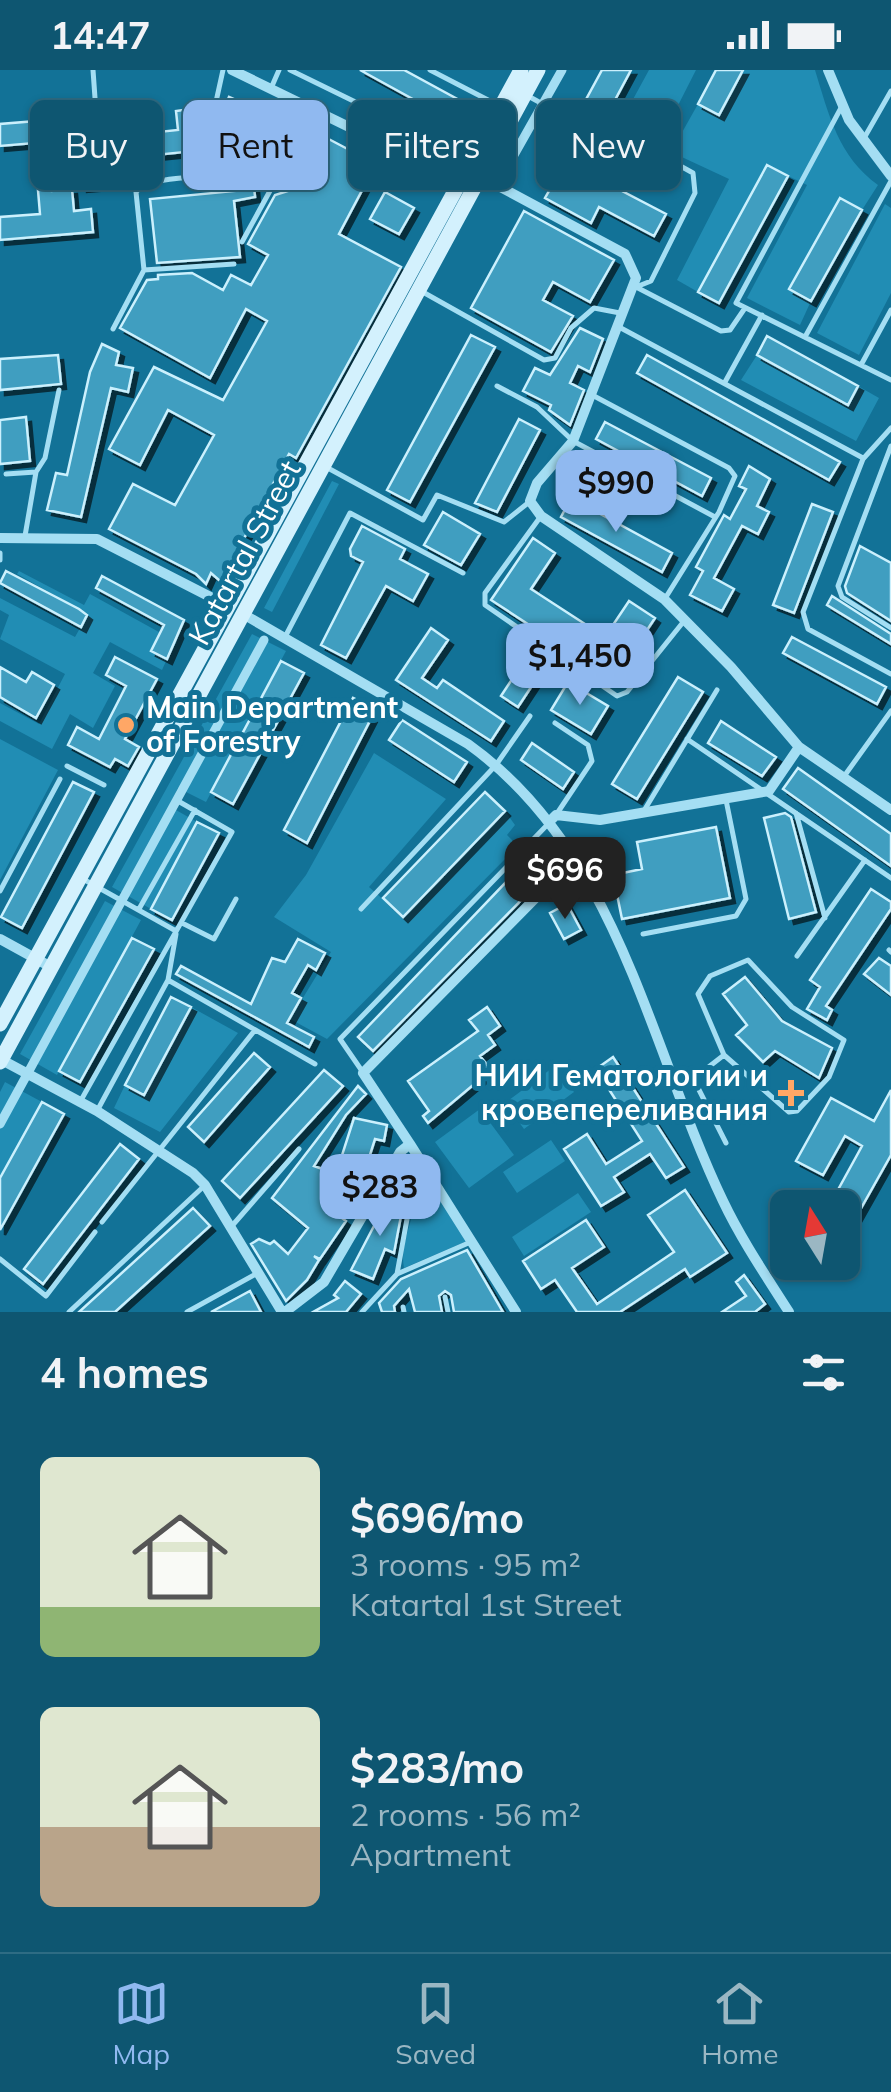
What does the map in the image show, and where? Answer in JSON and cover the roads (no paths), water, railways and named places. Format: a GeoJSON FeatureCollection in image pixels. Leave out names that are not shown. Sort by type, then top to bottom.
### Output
{"type":"FeatureCollection","features":[{"type":"Feature","properties":{"kind":"main road","name":"Katartal Street"},"geometry":{"type":"LineString","coordinates":[[507,100],[521,70]]}},
{"type":"Feature","properties":{"kind":"main road","name":"Katartal Street"},"geometry":{"type":"LineString","coordinates":[[516,107],[538,70]]}},
{"type":"Feature","properties":{"kind":"main road","name":"Katartal Street"},"geometry":{"type":"LineString","coordinates":[[0,1060],[96,885],[236,610],[464,190]]}},
{"type":"Feature","properties":{"kind":"main road","name":"Katartal Street"},"geometry":{"type":"LineString","coordinates":[[0,1024],[236,610]]}},
{"type":"Feature","properties":{"kind":"street"},"geometry":{"type":"LineString","coordinates":[[232,70],[348,123]]}},
{"type":"Feature","properties":{"kind":"street"},"geometry":{"type":"LineString","coordinates":[[547,100],[562,70]]}},
{"type":"Feature","properties":{"kind":"street"},"geometry":{"type":"LineString","coordinates":[[828,70],[842,106],[891,179]]}},
{"type":"Feature","properties":{"kind":"street"},"geometry":{"type":"LineString","coordinates":[[516,153],[536,119]]}},
{"type":"Feature","properties":{"kind":"street"},"geometry":{"type":"LineString","coordinates":[[506,190],[624,254],[636,287],[573,441],[537,483],[530,501],[542,516],[664,600],[799,747],[891,810]]}},
{"type":"Feature","properties":{"kind":"street"},"geometry":{"type":"LineString","coordinates":[[0,538],[102,541],[236,610],[445,728],[496,765],[553,818],[628,961],[723,1202],[787,1311]]}},
{"type":"Feature","properties":{"kind":"street"},"geometry":{"type":"LineString","coordinates":[[0,1124],[264,640]]}},
{"type":"Feature","properties":{"kind":"street"},"geometry":{"type":"LineString","coordinates":[[553,818],[584,820],[769,791],[799,747]]}},
{"type":"Feature","properties":{"kind":"street"},"geometry":{"type":"LineString","coordinates":[[516,1312],[474,1240],[364,1073],[574,859]]}},
{"type":"Feature","properties":{"kind":"street"},"geometry":{"type":"LineString","coordinates":[[0,939],[51,967]]}},
{"type":"Feature","properties":{"kind":"street"},"geometry":{"type":"LineString","coordinates":[[0,1060],[158,1148],[205,1185],[283,1312],[324,1282],[400,1152],[410,1144]]}},
{"type":"Feature","properties":{"kind":"lane"},"geometry":{"type":"LineString","coordinates":[[93,70],[95,98]]}},
{"type":"Feature","properties":{"kind":"lane"},"geometry":{"type":"LineString","coordinates":[[216,100],[223,70]]}},
{"type":"Feature","properties":{"kind":"lane"},"geometry":{"type":"LineString","coordinates":[[272,86],[279,70]]}},
{"type":"Feature","properties":{"kind":"lane"},"geometry":{"type":"LineString","coordinates":[[290,70],[351,100]]}},
{"type":"Feature","properties":{"kind":"lane"},"geometry":{"type":"LineString","coordinates":[[430,70],[488,100]]}},
{"type":"Feature","properties":{"kind":"lane"},"geometry":{"type":"LineString","coordinates":[[863,140],[891,91]]}},
{"type":"Feature","properties":{"kind":"lane"},"geometry":{"type":"LineString","coordinates":[[524,95],[536,101]]}},
{"type":"Feature","properties":{"kind":"lane"},"geometry":{"type":"LineString","coordinates":[[842,106],[736,302],[891,380]]}},
{"type":"Feature","properties":{"kind":"lane"},"geometry":{"type":"LineString","coordinates":[[328,118],[332,116]]}},
{"type":"Feature","properties":{"kind":"lane"},"geometry":{"type":"LineString","coordinates":[[636,287],[651,281],[695,193],[693,174],[681,167]]}},
{"type":"Feature","properties":{"kind":"lane"},"geometry":{"type":"LineString","coordinates":[[804,336],[891,179]]}},
{"type":"Feature","properties":{"kind":"lane"},"geometry":{"type":"LineString","coordinates":[[113,328],[144,270],[136,192],[149,183],[183,180]]}},
{"type":"Feature","properties":{"kind":"lane"},"geometry":{"type":"LineString","coordinates":[[242,242],[271,190]]}},
{"type":"Feature","properties":{"kind":"lane"},"geometry":{"type":"LineString","coordinates":[[144,270],[234,264]]}},
{"type":"Feature","properties":{"kind":"lane"},"geometry":{"type":"LineString","coordinates":[[412,286],[544,360],[555,358],[571,328],[594,308],[624,315]]}},
{"type":"Feature","properties":{"kind":"lane"},"geometry":{"type":"LineString","coordinates":[[636,287],[721,332],[730,330],[746,307]]}},
{"type":"Feature","properties":{"kind":"lane"},"geometry":{"type":"LineString","coordinates":[[861,365],[891,310]]}},
{"type":"Feature","properties":{"kind":"lane"},"geometry":{"type":"LineString","coordinates":[[726,382],[762,315]]}},
{"type":"Feature","properties":{"kind":"lane"},"geometry":{"type":"LineString","coordinates":[[619,328],[864,459]]}},
{"type":"Feature","properties":{"kind":"lane"},"geometry":{"type":"LineString","coordinates":[[497,386],[537,407],[573,441],[715,517]]}},
{"type":"Feature","properties":{"kind":"lane"},"geometry":{"type":"LineString","coordinates":[[26,536],[36,472],[45,458],[59,390]]}},
{"type":"Feature","properties":{"kind":"lane"},"geometry":{"type":"LineString","coordinates":[[594,396],[729,468],[735,476],[732,488],[664,600]]}},
{"type":"Feature","properties":{"kind":"lane"},"geometry":{"type":"LineString","coordinates":[[891,428],[864,459],[803,612],[808,629],[891,674]]}},
{"type":"Feature","properties":{"kind":"lane"},"geometry":{"type":"LineString","coordinates":[[891,446],[838,586],[842,596],[891,628]]}},
{"type":"Feature","properties":{"kind":"lane"},"geometry":{"type":"LineString","coordinates":[[316,462],[423,520],[437,495],[504,522],[530,501]]}},
{"type":"Feature","properties":{"kind":"lane"},"geometry":{"type":"LineString","coordinates":[[6,474],[36,472]]}},
{"type":"Feature","properties":{"kind":"lane"},"geometry":{"type":"LineString","coordinates":[[284,638],[350,513],[463,574]]}},
{"type":"Feature","properties":{"kind":"lane"},"geometry":{"type":"LineString","coordinates":[[542,516],[486,593],[485,606],[617,696],[627,692],[684,621]]}},
{"type":"Feature","properties":{"kind":"lane"},"geometry":{"type":"LineString","coordinates":[[643,812],[717,690]]}},
{"type":"Feature","properties":{"kind":"lane"},"geometry":{"type":"LineString","coordinates":[[843,777],[891,710]]}},
{"type":"Feature","properties":{"kind":"lane"},"geometry":{"type":"LineString","coordinates":[[361,909],[496,765],[530,716]]}},
{"type":"Feature","properties":{"kind":"lane"},"geometry":{"type":"LineString","coordinates":[[364,1073],[340,1039],[553,818],[592,761],[588,745],[556,723]]}},
{"type":"Feature","properties":{"kind":"lane"},"geometry":{"type":"LineString","coordinates":[[687,739],[769,791],[891,878]]}},
{"type":"Feature","properties":{"kind":"lane"},"geometry":{"type":"LineString","coordinates":[[67,766],[104,786]]}},
{"type":"Feature","properties":{"kind":"lane"},"geometry":{"type":"LineString","coordinates":[[0,891],[60,779]]}},
{"type":"Feature","properties":{"kind":"lane"},"geometry":{"type":"LineString","coordinates":[[644,934],[736,916],[742,910],[746,900],[725,797]]}},
{"type":"Feature","properties":{"kind":"lane"},"geometry":{"type":"LineString","coordinates":[[80,1102],[232,832],[177,800]]}},
{"type":"Feature","properties":{"kind":"lane"},"geometry":{"type":"LineString","coordinates":[[139,909],[194,810]]}},
{"type":"Feature","properties":{"kind":"lane"},"geometry":{"type":"LineString","coordinates":[[795,810],[825,919]]}},
{"type":"Feature","properties":{"kind":"lane"},"geometry":{"type":"LineString","coordinates":[[797,956],[865,860]]}},
{"type":"Feature","properties":{"kind":"lane"},"geometry":{"type":"LineString","coordinates":[[80,878],[176,930]]}},
{"type":"Feature","properties":{"kind":"lane"},"geometry":{"type":"LineString","coordinates":[[181,922],[214,939],[236,898]]}},
{"type":"Feature","properties":{"kind":"lane"},"geometry":{"type":"LineString","coordinates":[[97,1111],[168,980],[176,930]]}},
{"type":"Feature","properties":{"kind":"lane"},"geometry":{"type":"LineString","coordinates":[[748,960],[792,1007],[844,1040],[828,1077],[805,1107],[790,1112],[724,1055],[698,994],[710,976],[748,960]]}},
{"type":"Feature","properties":{"kind":"lane"},"geometry":{"type":"LineString","coordinates":[[168,980],[315,1064]]}},
{"type":"Feature","properties":{"kind":"lane"},"geometry":{"type":"LineString","coordinates":[[102,1222],[255,1030]]}},
{"type":"Feature","properties":{"kind":"lane"},"geometry":{"type":"LineString","coordinates":[[680,1090],[724,1055]]}},
{"type":"Feature","properties":{"kind":"lane"},"geometry":{"type":"LineString","coordinates":[[694,1080],[726,1142]]}},
{"type":"Feature","properties":{"kind":"lane"},"geometry":{"type":"LineString","coordinates":[[230,1226],[299,1149]]}},
{"type":"Feature","properties":{"kind":"lane"},"geometry":{"type":"LineString","coordinates":[[397,1274],[411,1196],[400,1152]]}},
{"type":"Feature","properties":{"kind":"lane"},"geometry":{"type":"LineString","coordinates":[[70,1312],[205,1185]]}},
{"type":"Feature","properties":{"kind":"lane"},"geometry":{"type":"LineString","coordinates":[[0,1260],[46,1296],[94,1232]]}},
{"type":"Feature","properties":{"kind":"lane"},"geometry":{"type":"LineString","coordinates":[[362,1312],[397,1274],[474,1240]]}},
{"type":"Feature","properties":{"kind":"lane"},"geometry":{"type":"LineString","coordinates":[[188,1312],[259,1273]]}},
{"type":"Feature","properties":{"kind":"lane"},"geometry":{"type":"LineString","coordinates":[[445,1297],[448,1312]]}},
{"type":"Feature","properties":{"kind":"place","name":"Main Department of Forestry"},"geometry":{"type":"Point","coordinates":[126,725]}},
{"type":"Feature","properties":{"kind":"place","name":"НИИ Гематологии и кровепереливания"},"geometry":{"type":"Point","coordinates":[791,1093]}}]}
